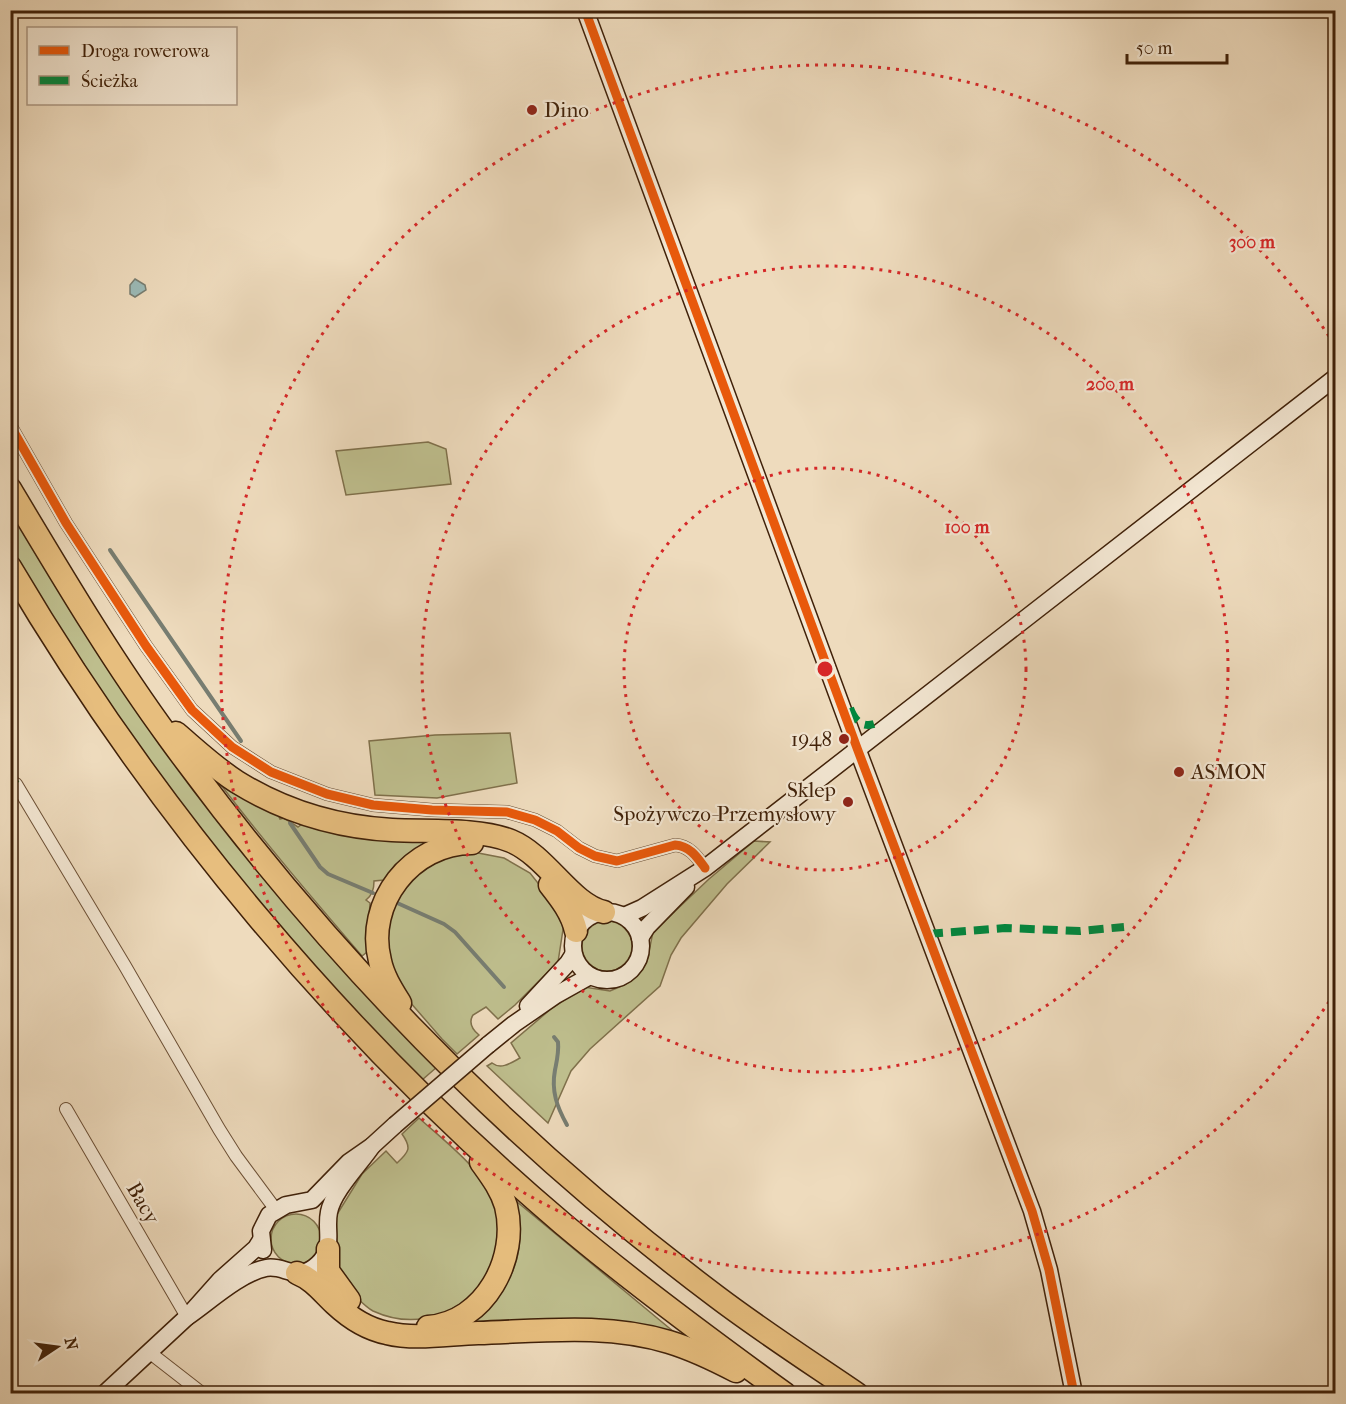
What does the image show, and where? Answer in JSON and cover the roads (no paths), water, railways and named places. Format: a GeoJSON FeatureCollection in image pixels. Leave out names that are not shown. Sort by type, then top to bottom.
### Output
{"type":"FeatureCollection","features":[{"type":"Feature","properties":{"kind":"highway"},"geometry":{"type":"LineString","coordinates":[[10,489],[94,628],[146,706],[210,793],[305,912],[430,1046],[530,1142],[644,1239],[718,1298],[857,1394]]}},
{"type":"Feature","properties":{"kind":"highway"},"geometry":{"type":"LineString","coordinates":[[10,567],[103,712],[175,812],[230,882],[328,996],[385,1057],[458,1129],[561,1222],[625,1275],[785,1394]]}},
{"type":"Feature","properties":{"kind":"highway"},"geometry":{"type":"LineString","coordinates":[[146,706],[236,781],[289,809],[337,823],[369,828],[483,835],[505,839],[528,849],[586,905],[594,910],[614,914]]}},
{"type":"Feature","properties":{"kind":"highway"},"geometry":{"type":"LineString","coordinates":[[430,1046],[390,986],[380,962],[377,946],[377,928],[387,896],[396,881],[417,860],[447,846],[465,843],[488,843],[504,848],[532,864],[546,879],[566,906],[576,931]]}},
{"type":"Feature","properties":{"kind":"highway"},"geometry":{"type":"LineString","coordinates":[[329,1240],[328,1271],[342,1293],[358,1310],[387,1324],[408,1328],[434,1326],[461,1316],[482,1299],[491,1288],[505,1260],[509,1233],[508,1219],[501,1192],[458,1129]]}},
{"type":"Feature","properties":{"kind":"highway"},"geometry":{"type":"LineString","coordinates":[[288,1271],[309,1278],[353,1318],[378,1331],[404,1336],[572,1329],[635,1334],[669,1342],[717,1361],[776,1394]]}},
{"type":"Feature","properties":{"kind":"main road"},"geometry":{"type":"LineString","coordinates":[[585,10],[1041,1239],[1074,1394]]}},
{"type":"Feature","properties":{"kind":"main road"},"geometry":{"type":"LineString","coordinates":[[614,914],[632,922],[640,938],[640,954],[636,964],[629,972],[619,978],[609,980],[590,976],[573,955],[576,931],[586,918],[614,914],[633,913],[702,871],[1335,376]]}},
{"type":"Feature","properties":{"kind":"main road"},"geometry":{"type":"LineString","coordinates":[[640,938],[647,927],[702,871]]}},
{"type":"Feature","properties":{"kind":"main road"},"geometry":{"type":"LineString","coordinates":[[514,1024],[573,955]]}},
{"type":"Feature","properties":{"kind":"main road"},"geometry":{"type":"LineString","coordinates":[[104,1394],[187,1317],[220,1280],[256,1248],[261,1240],[264,1223],[276,1210],[286,1205],[312,1200],[349,1162],[372,1146],[514,1024],[556,995],[590,976]]}},
{"type":"Feature","properties":{"kind":"main road"},"geometry":{"type":"LineString","coordinates":[[187,1317],[249,1275],[265,1268],[307,1271],[316,1266],[324,1258],[329,1240],[329,1209],[335,1197],[372,1146]]}},
{"type":"Feature","properties":{"kind":"main road"},"geometry":{"type":"LineString","coordinates":[[296,1204],[314,1209],[321,1215],[329,1240]]}},
{"type":"Feature","properties":{"kind":"main road"},"geometry":{"type":"LineString","coordinates":[[261,1240],[264,1254],[288,1271]]}},
{"type":"Feature","properties":{"kind":"street"},"geometry":{"type":"LineString","coordinates":[[10,425],[66,523],[146,646],[192,710],[232,747],[271,772],[327,794],[373,805],[432,810],[507,812],[550,827],[579,848],[595,856],[617,861],[675,846],[684,846],[695,854],[702,871]]}},
{"type":"Feature","properties":{"kind":"street"},"geometry":{"type":"LineString","coordinates":[[16,784],[236,1156],[276,1210]]}},
{"type":"Feature","properties":{"kind":"street","name":"Bacy"},"geometry":{"type":"LineString","coordinates":[[66,1109],[187,1317]]}},
{"type":"Feature","properties":{"kind":"street"},"geometry":{"type":"LineString","coordinates":[[148,1352],[203,1394]]}},
{"type":"Feature","properties":{"kind":"water"},"geometry":{"type":"Polygon","coordinates":[[[135,279],[145,285],[146,290],[135,297],[130,294],[130,285],[135,279]]]}},
{"type":"Feature","properties":{"kind":"waterway"},"geometry":{"type":"LineString","coordinates":[[110,550],[241,741]]}},
{"type":"Feature","properties":{"kind":"waterway"},"geometry":{"type":"LineString","coordinates":[[290,823],[320,867],[328,874],[373,893]]}},
{"type":"Feature","properties":{"kind":"waterway"},"geometry":{"type":"LineString","coordinates":[[395,902],[444,924],[455,932],[504,987]]}},
{"type":"Feature","properties":{"kind":"waterway"},"geometry":{"type":"LineString","coordinates":[[554,1037],[558,1042],[554,1092],[567,1125]]}},
{"type":"Feature","properties":{"kind":"place","name":"Dino"},"geometry":{"type":"Point","coordinates":[532,110]}},
{"type":"Feature","properties":{"kind":"place","name":"1948"},"geometry":{"type":"Point","coordinates":[844,739]}},
{"type":"Feature","properties":{"kind":"place","name":"ASMON"},"geometry":{"type":"Point","coordinates":[1179,772]}},
{"type":"Feature","properties":{"kind":"place","name":"Sklep Spożywczo-Przemysłowy"},"geometry":{"type":"Point","coordinates":[848,802]}}]}
